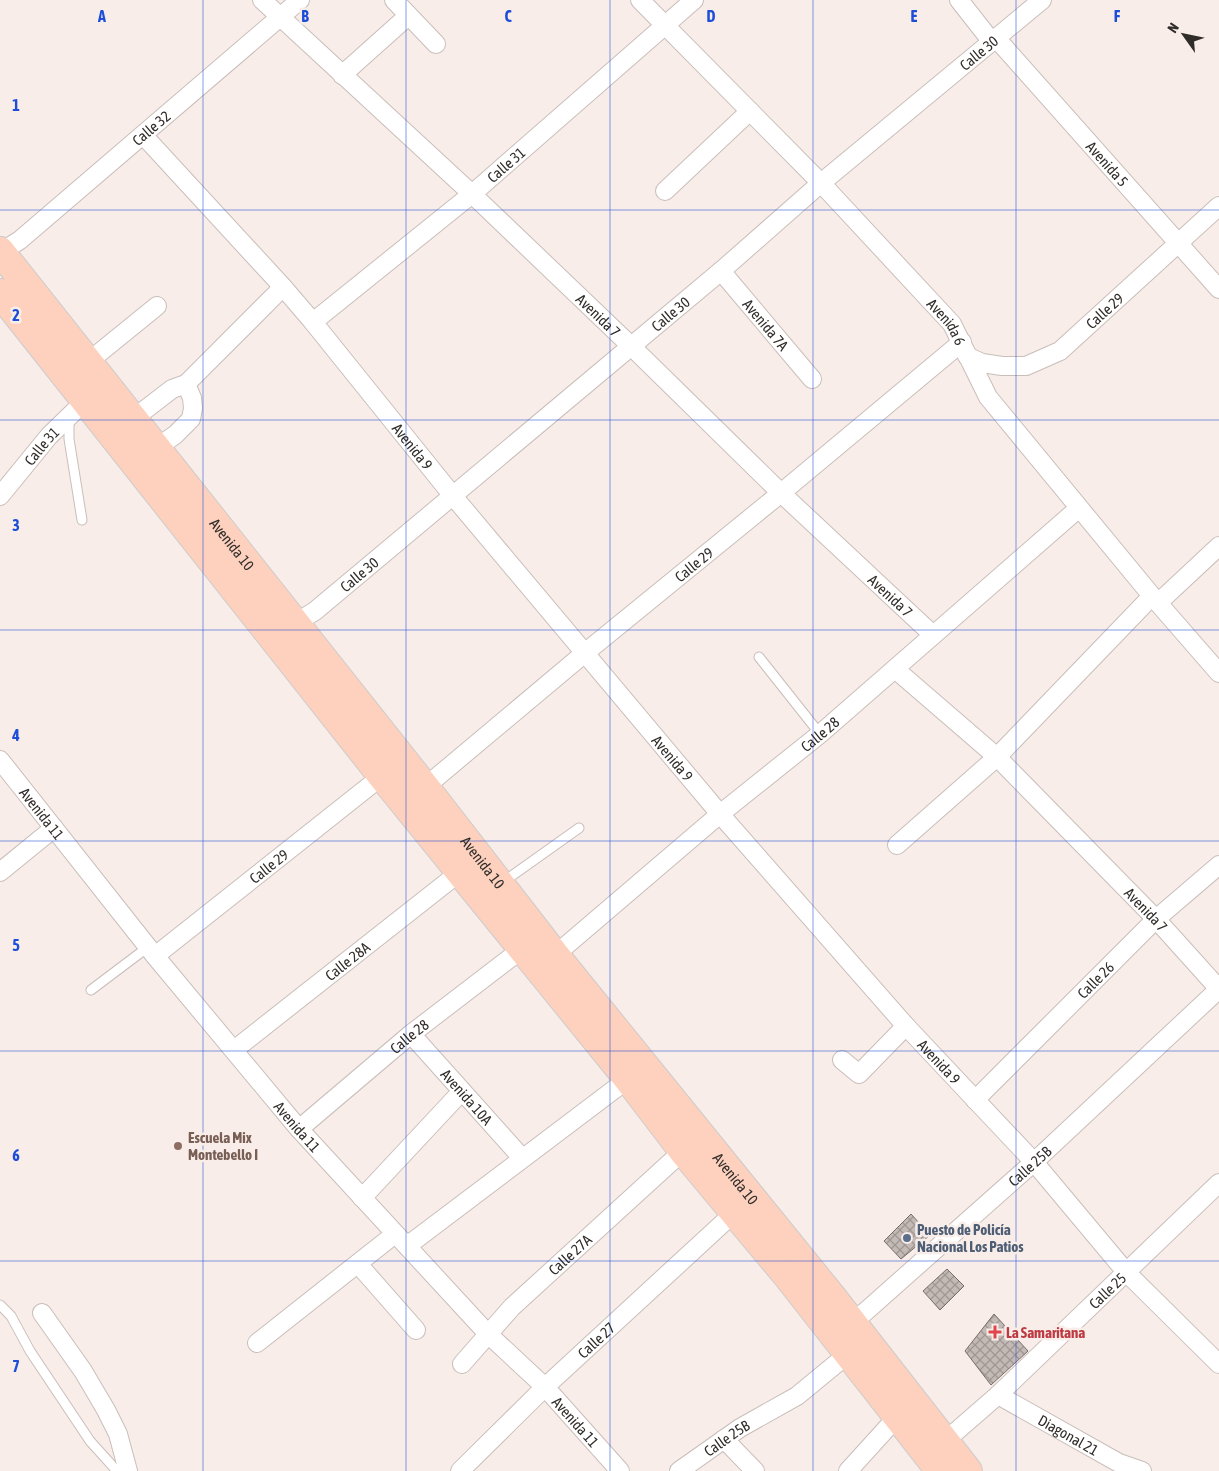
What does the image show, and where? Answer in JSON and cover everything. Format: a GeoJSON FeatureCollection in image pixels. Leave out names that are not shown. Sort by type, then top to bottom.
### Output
{"type":"FeatureCollection","features":[{"type":"Feature","properties":{"kind":"main road","name":"Avenida 10"},"geometry":{"type":"LineString","coordinates":[[1,251],[555,954],[844,1337],[937,1456]]}},
{"type":"Feature","properties":{"kind":"main road","name":"Avenida 10"},"geometry":{"type":"LineString","coordinates":[[0,293],[78,409],[382,776],[628,1079],[683,1151],[844,1337],[897,1417],[937,1456],[968,1471]]}},
{"type":"Feature","properties":{"kind":"street","name":"Avenida 7"},"geometry":{"type":"LineString","coordinates":[[262,0],[472,194],[781,493],[933,635]]}},
{"type":"Feature","properties":{"kind":"street","name":"Calle 32"},"geometry":{"type":"LineString","coordinates":[[1,251],[20,240],[300,0]]}},
{"type":"Feature","properties":{"kind":"street"},"geometry":{"type":"LineString","coordinates":[[394,0],[436,44]]}},
{"type":"Feature","properties":{"kind":"street","name":"Avenida 6"},"geometry":{"type":"LineString","coordinates":[[640,0],[821,183],[952,324],[988,397],[1155,600],[1219,673]]}},
{"type":"Feature","properties":{"kind":"street","name":"Calle 31"},"geometry":{"type":"LineString","coordinates":[[313,322],[472,194],[694,0]]}},
{"type":"Feature","properties":{"kind":"street","name":"Avenida 5"},"geometry":{"type":"LineString","coordinates":[[958,0],[1219,288]]}},
{"type":"Feature","properties":{"kind":"street","name":"Calle 30"},"geometry":{"type":"LineString","coordinates":[[294,624],[314,611],[453,496],[721,271],[821,183],[1042,0]]}},
{"type":"Feature","properties":{"kind":"street"},"geometry":{"type":"LineString","coordinates":[[342,75],[408,16]]}},
{"type":"Feature","properties":{"kind":"street"},"geometry":{"type":"LineString","coordinates":[[664,191],[750,111]]}},
{"type":"Feature","properties":{"kind":"street","name":"Avenida 9"},"geometry":{"type":"LineString","coordinates":[[143,135],[313,322],[453,496],[586,652],[720,814],[905,1025],[1034,1162],[1126,1272],[1219,1364]]}},
{"type":"Feature","properties":{"kind":"street","name":"Calle 29"},"geometry":{"type":"LineString","coordinates":[[425,788],[586,652],[781,493],[964,349],[982,362],[1002,366],[1026,366],[1060,351],[1219,206]]}},
{"type":"Feature","properties":{"kind":"street","name":"Avenida 7A"},"geometry":{"type":"LineString","coordinates":[[721,271],[812,379]]}},
{"type":"Feature","properties":{"kind":"street"},"geometry":{"type":"LineString","coordinates":[[133,419],[172,389],[186,384],[283,287]]}},
{"type":"Feature","properties":{"kind":"street"},"geometry":{"type":"LineString","coordinates":[[88,362],[157,306]]}},
{"type":"Feature","properties":{"kind":"street"},"geometry":{"type":"LineString","coordinates":[[156,448],[175,435],[191,419],[192,398],[186,384]]}},
{"type":"Feature","properties":{"kind":"street","name":"Calle 31"},"geometry":{"type":"LineString","coordinates":[[0,496],[49,436],[78,409]]}},
{"type":"Feature","properties":{"kind":"street","name":"Calle 28"},"geometry":{"type":"LineString","coordinates":[[555,954],[720,814],[820,734],[1079,508]]}},
{"type":"Feature","properties":{"kind":"street"},"geometry":{"type":"LineString","coordinates":[[897,845],[997,757],[1155,600],[1219,546]]}},
{"type":"Feature","properties":{"kind":"street","name":"Avenida 7"},"geometry":{"type":"LineString","coordinates":[[895,669],[997,757],[1156,919],[1219,989]]}},
{"type":"Feature","properties":{"kind":"street","name":"Avenida 11"},"geometry":{"type":"LineString","coordinates":[[0,760],[152,952],[299,1128],[488,1334],[545,1387],[620,1471]]}},
{"type":"Feature","properties":{"kind":"street","name":"Calle 29"},"geometry":{"type":"LineString","coordinates":[[152,952],[382,776]]}},
{"type":"Feature","properties":{"kind":"street"},"geometry":{"type":"LineString","coordinates":[[0,872],[54,828]]}},
{"type":"Feature","properties":{"kind":"street","name":"Calle 26"},"geometry":{"type":"LineString","coordinates":[[975,1100],[1156,919],[1219,865]]}},
{"type":"Feature","properties":{"kind":"street","name":"Calle 28A"},"geometry":{"type":"LineString","coordinates":[[234,1050],[460,872]]}},
{"type":"Feature","properties":{"kind":"street","name":"Calle 28"},"geometry":{"type":"LineString","coordinates":[[299,1128],[411,1034],[522,949]]}},
{"type":"Feature","properties":{"kind":"street","name":"Calle 25B"},"geometry":{"type":"LineString","coordinates":[[679,1471],[740,1428],[797,1396],[844,1337],[1219,989]]}},
{"type":"Feature","properties":{"kind":"street"},"geometry":{"type":"LineString","coordinates":[[842,1060],[859,1074],[905,1025]]}},
{"type":"Feature","properties":{"kind":"street","name":"Avenida 10A"},"geometry":{"type":"LineString","coordinates":[[411,1034],[522,1158]]}},
{"type":"Feature","properties":{"kind":"street"},"geometry":{"type":"LineString","coordinates":[[257,1343],[358,1264],[401,1240],[522,1158],[628,1079]]}},
{"type":"Feature","properties":{"kind":"street"},"geometry":{"type":"LineString","coordinates":[[362,1198],[462,1091]]}},
{"type":"Feature","properties":{"kind":"street","name":"Calle 27A"},"geometry":{"type":"LineString","coordinates":[[462,1364],[512,1307],[683,1151]]}},
{"type":"Feature","properties":{"kind":"street","name":"Calle 25"},"geometry":{"type":"LineString","coordinates":[[937,1456],[1219,1183]]}},
{"type":"Feature","properties":{"kind":"street","name":"Calle 27"},"geometry":{"type":"LineString","coordinates":[[460,1471],[545,1387],[735,1212]]}},
{"type":"Feature","properties":{"kind":"street"},"geometry":{"type":"LineString","coordinates":[[358,1264],[416,1330]]}},
{"type":"Feature","properties":{"kind":"street"},"geometry":{"type":"LineString","coordinates":[[42,1313],[83,1371],[106,1410],[118,1434],[128,1471]]}},
{"type":"Feature","properties":{"kind":"street","name":"Diagonal 21"},"geometry":{"type":"LineString","coordinates":[[998,1396],[1119,1463],[1142,1471]]}},
{"type":"Feature","properties":{"kind":"street"},"geometry":{"type":"LineString","coordinates":[[848,1471],[897,1417]]}},
{"type":"Feature","properties":{"kind":"street"},"geometry":{"type":"LineString","coordinates":[[724,1439],[755,1471]]}},
{"type":"Feature","properties":{"kind":"lane"},"geometry":{"type":"LineString","coordinates":[[78,409],[69,439],[82,520]]}},
{"type":"Feature","properties":{"kind":"lane"},"geometry":{"type":"LineString","coordinates":[[759,657],[820,734]]}},
{"type":"Feature","properties":{"kind":"lane"},"geometry":{"type":"LineString","coordinates":[[500,884],[579,828]]}},
{"type":"Feature","properties":{"kind":"lane"},"geometry":{"type":"LineString","coordinates":[[91,990],[152,952]]}},
{"type":"Feature","properties":{"kind":"lane"},"geometry":{"type":"LineString","coordinates":[[0,1305],[11,1316],[30,1351],[90,1441],[117,1471]]}},
{"type":"Feature","properties":{"kind":"building","name":"Puesto de Policía Nacional Los Patios"},"geometry":{"type":"Polygon","coordinates":[[[911,1214],[930,1235],[901,1259],[884,1241],[911,1214]]]}},
{"type":"Feature","properties":{"kind":"building"},"geometry":{"type":"Polygon","coordinates":[[[947,1269],[964,1286],[940,1310],[923,1291],[947,1269]]]}},
{"type":"Feature","properties":{"kind":"building","name":"La Samaritana"},"geometry":{"type":"Polygon","coordinates":[[[994,1314],[1028,1351],[991,1385],[965,1351],[994,1314]]]}},
{"type":"Feature","properties":{"kind":"place","name":"Escuela Mix Montebello I"},"geometry":{"type":"Point","coordinates":[178,1146]}},
{"type":"Feature","properties":{"kind":"place","name":"Puesto de Policía Nacional Los Patios"},"geometry":{"type":"Point","coordinates":[907,1238]}},
{"type":"Feature","properties":{"kind":"place","name":"La Samaritana"},"geometry":{"type":"Point","coordinates":[995,1332]}}]}
